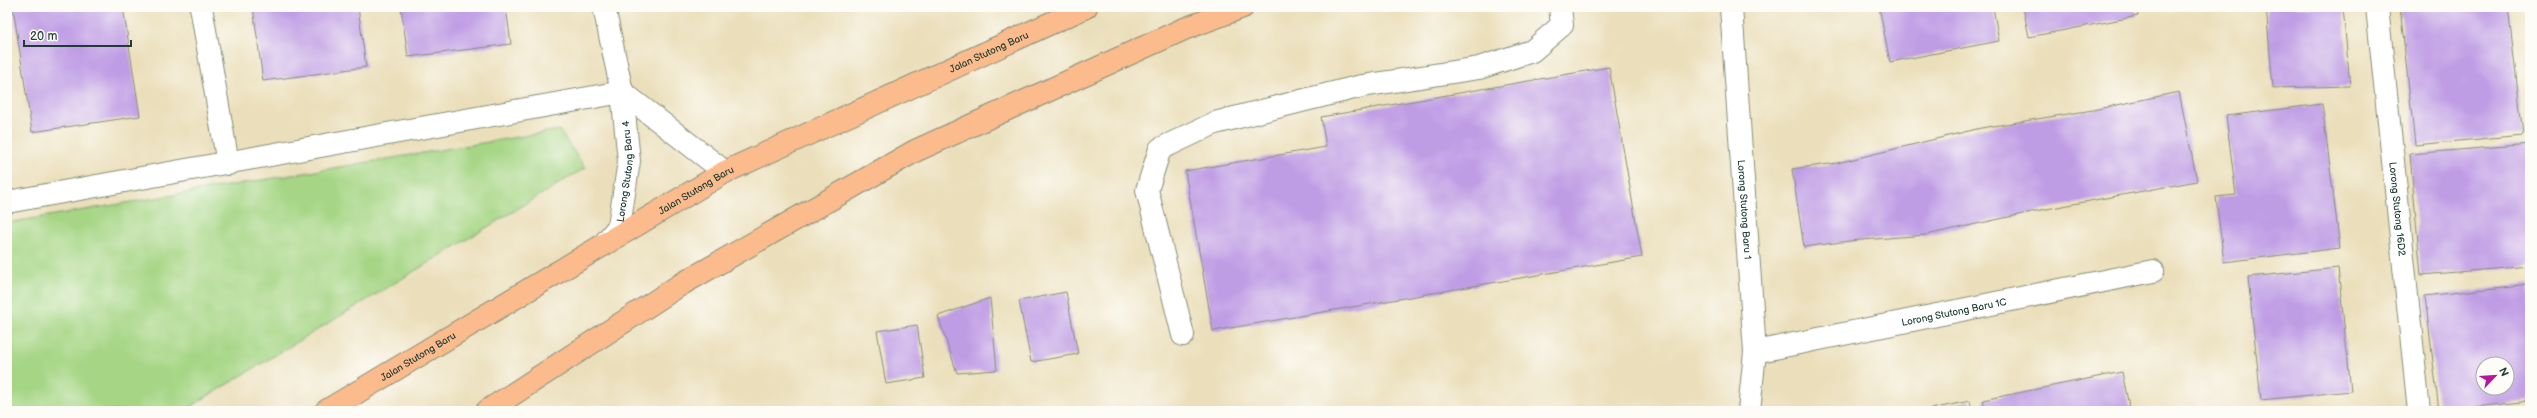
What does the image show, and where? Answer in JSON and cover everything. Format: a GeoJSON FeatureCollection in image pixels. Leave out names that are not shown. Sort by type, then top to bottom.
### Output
{"type":"FeatureCollection","features":[{"type":"Feature","properties":{"kind":"main road","name":"Jalan Stutong Baru"},"geometry":{"type":"LineString","coordinates":[[326,411],[725,172],[1086,7]]}},
{"type":"Feature","properties":{"kind":"main road"},"geometry":{"type":"LineString","coordinates":[[487,411],[680,285],[915,151],[1184,29],[1243,7]]}},
{"type":"Feature","properties":{"kind":"street"},"geometry":{"type":"LineString","coordinates":[[201,7],[228,164]]}},
{"type":"Feature","properties":{"kind":"street","name":"Lorong Stutong Baru 4"},"geometry":{"type":"LineString","coordinates":[[603,245],[619,226],[629,161],[622,92],[604,7]]}},
{"type":"Feature","properties":{"kind":"street"},"geometry":{"type":"LineString","coordinates":[[1183,335],[1147,190],[1160,149],[1215,123],[1362,86],[1479,68],[1532,51],[1562,25],[1560,7]]}},
{"type":"Feature","properties":{"kind":"street","name":"Lorong Stutong Baru 1"},"geometry":{"type":"LineString","coordinates":[[1731,7],[1755,352],[1749,411]]}},
{"type":"Feature","properties":{"kind":"street","name":"Lorong Stutong 16D2"},"geometry":{"type":"LineString","coordinates":[[2377,7],[2420,411]]}},
{"type":"Feature","properties":{"kind":"street"},"geometry":{"type":"LineString","coordinates":[[7,202],[228,164],[622,92],[725,172]]}},
{"type":"Feature","properties":{"kind":"street","name":"Lorong Stutong Baru 1C"},"geometry":{"type":"LineString","coordinates":[[1755,352],[2153,271]]}},
{"type":"Feature","properties":{"kind":"green space"},"geometry":{"type":"Polygon","coordinates":[[[559,130],[585,168],[183,411],[7,411],[7,223],[559,130]]]}},
{"type":"Feature","properties":{"kind":"building"},"geometry":{"type":"Polygon","coordinates":[[[13,7],[123,7],[140,116],[32,132],[13,7]]]}},
{"type":"Feature","properties":{"kind":"building"},"geometry":{"type":"Polygon","coordinates":[[[253,7],[358,7],[366,67],[263,81],[253,7]]]}},
{"type":"Feature","properties":{"kind":"building"},"geometry":{"type":"Polygon","coordinates":[[[401,7],[506,7],[511,44],[408,57],[401,7]]]}},
{"type":"Feature","properties":{"kind":"building"},"geometry":{"type":"Polygon","coordinates":[[[1879,7],[1993,7],[1999,41],[1890,62],[1879,7]]]}},
{"type":"Feature","properties":{"kind":"building"},"geometry":{"type":"Polygon","coordinates":[[[2023,7],[2136,7],[2138,16],[2029,37],[2023,7]]]}},
{"type":"Feature","properties":{"kind":"building"},"geometry":{"type":"Polygon","coordinates":[[[2266,7],[2343,7],[2350,86],[2273,88],[2266,7]]]}},
{"type":"Feature","properties":{"kind":"building"},"geometry":{"type":"Polygon","coordinates":[[[2400,7],[2508,7],[2523,135],[2415,145],[2400,7]]]}},
{"type":"Feature","properties":{"kind":"building"},"geometry":{"type":"Polygon","coordinates":[[[1609,67],[1642,257],[1213,331],[1185,171],[1326,147],[1321,117],[1609,67]]]}},
{"type":"Feature","properties":{"kind":"building"},"geometry":{"type":"Polygon","coordinates":[[[2179,92],[2197,181],[2036,211],[1926,235],[1849,241],[1804,247],[1792,169],[1837,163],[1981,128],[2093,110],[2179,92]]]}},
{"type":"Feature","properties":{"kind":"building"},"geometry":{"type":"Polygon","coordinates":[[[2322,104],[2340,248],[2224,262],[2216,197],[2236,195],[2226,116],[2322,104]]]}},
{"type":"Feature","properties":{"kind":"building"},"geometry":{"type":"Polygon","coordinates":[[[2530,144],[2530,266],[2421,275],[2410,154],[2530,144]]]}},
{"type":"Feature","properties":{"kind":"building"},"geometry":{"type":"Polygon","coordinates":[[[2338,268],[2351,391],[2261,400],[2248,277],[2338,268]]]}},
{"type":"Feature","properties":{"kind":"building"},"geometry":{"type":"Polygon","coordinates":[[[2530,284],[2530,401],[2439,411],[2425,296],[2530,284]]]}},
{"type":"Feature","properties":{"kind":"building"},"geometry":{"type":"Polygon","coordinates":[[[1066,292],[1078,354],[1031,362],[1019,301],[1066,292]]]}},
{"type":"Feature","properties":{"kind":"building"},"geometry":{"type":"Polygon","coordinates":[[[990,298],[997,370],[957,373],[938,316],[990,298]]]}},
{"type":"Feature","properties":{"kind":"building"},"geometry":{"type":"Polygon","coordinates":[[[917,325],[925,378],[886,384],[877,331],[917,325]]]}},
{"type":"Feature","properties":{"kind":"building"},"geometry":{"type":"Polygon","coordinates":[[[2122,372],[2130,411],[1986,411],[1983,400],[2122,372]]]}},
{"type":"Feature","properties":{"kind":"building"},"geometry":{"type":"Polygon","coordinates":[[[1970,401],[1972,411],[1926,411],[1926,410],[1970,401]]]}}]}
